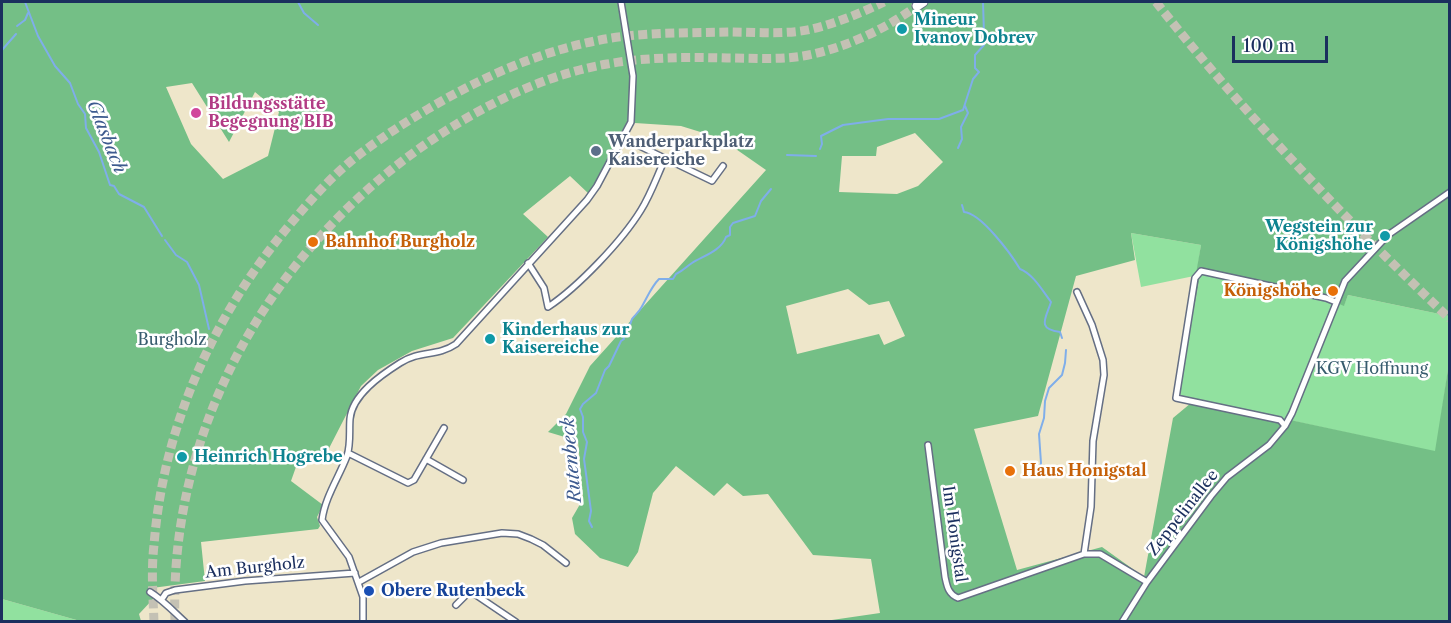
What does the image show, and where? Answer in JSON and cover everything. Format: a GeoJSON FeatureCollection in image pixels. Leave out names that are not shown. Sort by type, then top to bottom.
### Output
{"type":"FeatureCollection","features":[{"type":"Feature","properties":{"kind":"street"},"geometry":{"type":"LineString","coordinates":[[363,621],[364,603],[359,582],[345,549],[322,520],[325,506],[348,453],[350,418],[354,405],[364,392],[411,357],[423,353],[444,352],[456,344],[597,186],[630,122],[634,81],[621,2]]}},
{"type":"Feature","properties":{"kind":"street"},"geometry":{"type":"LineString","coordinates":[[622,138],[712,181],[723,166]]}},
{"type":"Feature","properties":{"kind":"street"},"geometry":{"type":"LineString","coordinates":[[528,263],[544,288],[548,307],[573,287],[625,232],[641,209],[665,159]]}},
{"type":"Feature","properties":{"kind":"street","name":"Zeppelinallee"},"geometry":{"type":"LineString","coordinates":[[1122,621],[1147,582],[1227,477],[1269,445],[1285,426],[1292,414],[1345,280],[1388,235],[1449,192]]}},
{"type":"Feature","properties":{"kind":"street"},"geometry":{"type":"LineString","coordinates":[[1285,426],[1280,420],[1176,398],[1195,278],[1201,271],[1336,302]]}},
{"type":"Feature","properties":{"kind":"street"},"geometry":{"type":"LineString","coordinates":[[1077,292],[1092,326],[1103,360],[1104,375],[1093,441],[1091,507],[1084,554],[1100,554],[1110,558],[1147,582]]}},
{"type":"Feature","properties":{"kind":"street"},"geometry":{"type":"LineString","coordinates":[[348,453],[408,483],[414,480],[444,428]]}},
{"type":"Feature","properties":{"kind":"street","name":"Im Honigstal"},"geometry":{"type":"LineString","coordinates":[[928,445],[945,577],[948,589],[953,596],[958,597],[1084,554]]}},
{"type":"Feature","properties":{"kind":"street"},"geometry":{"type":"LineString","coordinates":[[426,459],[463,480]]}},
{"type":"Feature","properties":{"kind":"street"},"geometry":{"type":"LineString","coordinates":[[359,582],[413,552],[441,543],[502,534],[518,534],[531,539],[543,545],[566,563]]}},
{"type":"Feature","properties":{"kind":"street","name":"Am Burgholz"},"geometry":{"type":"LineString","coordinates":[[162,599],[166,593],[175,590],[245,581],[355,573]]}},
{"type":"Feature","properties":{"kind":"street"},"geometry":{"type":"LineString","coordinates":[[456,605],[470,591],[516,621]]}},
{"type":"Feature","properties":{"kind":"street"},"geometry":{"type":"LineString","coordinates":[[150,592],[162,599],[185,621]]}},
{"type":"Feature","properties":{"kind":"green space","name":"Burgholz"},"geometry":{"type":"Polygon","coordinates":[[[2,2],[1449,2],[1449,316],[1348,295],[1344,306],[1325,298],[1201,271],[1178,396],[1435,451],[1449,363],[1449,621],[825,621],[880,613],[871,559],[813,555],[768,494],[743,496],[727,483],[714,496],[676,466],[653,493],[638,552],[628,567],[600,558],[575,534],[572,518],[583,499],[578,441],[548,432],[566,414],[590,366],[766,170],[720,138],[681,126],[635,123],[629,118],[589,194],[570,176],[523,214],[548,237],[453,338],[412,351],[378,370],[361,386],[323,460],[302,450],[291,481],[323,505],[317,517],[320,526],[318,529],[201,542],[205,581],[152,588],[154,598],[139,614],[141,621],[80,621],[2,599],[2,2]],[[192,83],[166,87],[191,144],[223,179],[268,156],[279,112],[255,92],[229,142],[192,83]],[[915,133],[877,147],[876,156],[842,156],[839,192],[897,194],[918,186],[943,162],[915,133]],[[1131,233],[1135,260],[1076,276],[1038,416],[974,429],[1017,570],[1102,547],[1144,577],[1173,418],[1191,403],[1174,399],[1201,245],[1131,233]],[[848,289],[786,306],[797,354],[879,334],[884,345],[905,336],[889,301],[869,305],[848,289]]]}},
{"type":"Feature","properties":{"kind":"green space"},"geometry":{"type":"Polygon","coordinates":[[[1131,233],[1201,245],[1197,272],[1194,276],[1141,287],[1131,233]]]}},
{"type":"Feature","properties":{"kind":"green space","name":"KGV Hoffnung"},"geometry":{"type":"Polygon","coordinates":[[[1201,271],[1326,298],[1344,305],[1348,295],[1449,316],[1449,363],[1436,452],[1178,396],[1201,271]]]}},
{"type":"Feature","properties":{"kind":"green space"},"geometry":{"type":"Polygon","coordinates":[[[2,599],[80,621],[2,622],[2,599]]]}},
{"type":"Feature","properties":{"kind":"waterway","name":"Glasbach"},"geometry":{"type":"LineString","coordinates":[[25,2],[38,36],[55,66],[70,83],[78,104],[85,114],[86,128],[99,152],[110,185],[114,186],[119,194],[144,207],[162,236]]}},
{"type":"Feature","properties":{"kind":"waterway"},"geometry":{"type":"LineString","coordinates":[[298,2],[304,13],[318,25]]}},
{"type":"Feature","properties":{"kind":"waterway","name":"Rutenbeck"},"geometry":{"type":"LineString","coordinates":[[983,2],[984,34]]}},
{"type":"Feature","properties":{"kind":"waterway"},"geometry":{"type":"LineString","coordinates":[[17,26],[25,20],[28,13]]}},
{"type":"Feature","properties":{"kind":"waterway"},"geometry":{"type":"LineString","coordinates":[[2,50],[16,34]]}},
{"type":"Feature","properties":{"kind":"waterway","name":"Rutenbeck"},"geometry":{"type":"LineString","coordinates":[[820,149],[821,136],[843,125],[888,119],[939,119],[963,110],[973,79],[979,72],[975,68],[975,55],[984,45],[985,39]]}},
{"type":"Feature","properties":{"kind":"waterway"},"geometry":{"type":"LineString","coordinates":[[958,148],[962,139],[961,127],[968,113],[965,106]]}},
{"type":"Feature","properties":{"kind":"waterway","name":"Rutenbeck"},"geometry":{"type":"LineString","coordinates":[[787,155],[816,156]]}},
{"type":"Feature","properties":{"kind":"waterway","name":"Rutenbeck"},"geometry":{"type":"LineString","coordinates":[[592,527],[589,521],[591,511],[584,459],[587,442],[583,432],[583,417],[580,409],[596,393],[605,370],[624,339],[623,336],[632,319],[656,282],[659,279],[673,279],[676,274],[692,263],[716,250],[730,235],[730,227],[733,223],[755,216],[761,201],[771,189]]}},
{"type":"Feature","properties":{"kind":"waterway"},"geometry":{"type":"LineString","coordinates":[[962,205],[964,212],[979,219],[1003,245],[1020,269],[1033,278],[1041,288],[1051,302],[1045,325],[1053,331],[1060,332],[1062,338]]}},
{"type":"Feature","properties":{"kind":"waterway","name":"Glasbach"},"geometry":{"type":"LineString","coordinates":[[165,240],[176,255],[187,262],[199,285],[209,329]]}},
{"type":"Feature","properties":{"kind":"waterway"},"geometry":{"type":"LineString","coordinates":[[1039,471],[1041,463],[1039,434],[1044,418],[1045,401],[1049,388],[1062,375],[1066,350]]}},
{"type":"Feature","properties":{"kind":"tunnel"},"geometry":{"type":"LineString","coordinates":[[154,622],[152,584],[159,501],[180,417],[196,376],[214,337],[260,263],[310,201],[351,161],[398,127],[448,97],[490,76],[555,51],[600,40],[632,36],[802,31],[840,21],[884,2]]}},
{"type":"Feature","properties":{"kind":"tunnel"},"geometry":{"type":"LineString","coordinates":[[1156,2],[1260,126],[1372,243],[1450,319]]}},
{"type":"Feature","properties":{"kind":"tunnel"},"geometry":{"type":"LineString","coordinates":[[175,622],[178,547],[191,475],[214,406],[245,340],[285,279],[333,223],[387,173],[447,130],[485,108],[524,89],[565,74],[607,64],[652,59],[803,56],[833,49],[863,37],[917,6]]}},
{"type":"Feature","properties":{"kind":"place","name":"Mineur Ivanov Dobrev"},"geometry":{"type":"Point","coordinates":[902,29]}},
{"type":"Feature","properties":{"kind":"place","name":"Bildungsstätte Begegnung BIB"},"geometry":{"type":"Point","coordinates":[196,113]}},
{"type":"Feature","properties":{"kind":"place","name":"Wanderparkplatz Kaisereiche"},"geometry":{"type":"Point","coordinates":[596,151]}},
{"type":"Feature","properties":{"kind":"place","name":"Wegstein zur Königshöhe"},"geometry":{"type":"Point","coordinates":[1385,236]}},
{"type":"Feature","properties":{"kind":"place","name":"Bahnhof Burgholz"},"geometry":{"type":"Point","coordinates":[313,242]}},
{"type":"Feature","properties":{"kind":"place","name":"Königshöhe"},"geometry":{"type":"Point","coordinates":[1333,291]}},
{"type":"Feature","properties":{"kind":"place","name":"Kinderhaus zur Kaisereiche"},"geometry":{"type":"Point","coordinates":[490,339]}},
{"type":"Feature","properties":{"kind":"place","name":"Heinrich Hogrebe"},"geometry":{"type":"Point","coordinates":[182,457]}},
{"type":"Feature","properties":{"kind":"place","name":"Haus Honigstal"},"geometry":{"type":"Point","coordinates":[1010,471]}},
{"type":"Feature","properties":{"kind":"place","name":"Obere Rutenbeck"},"geometry":{"type":"Point","coordinates":[369,591]}}]}
